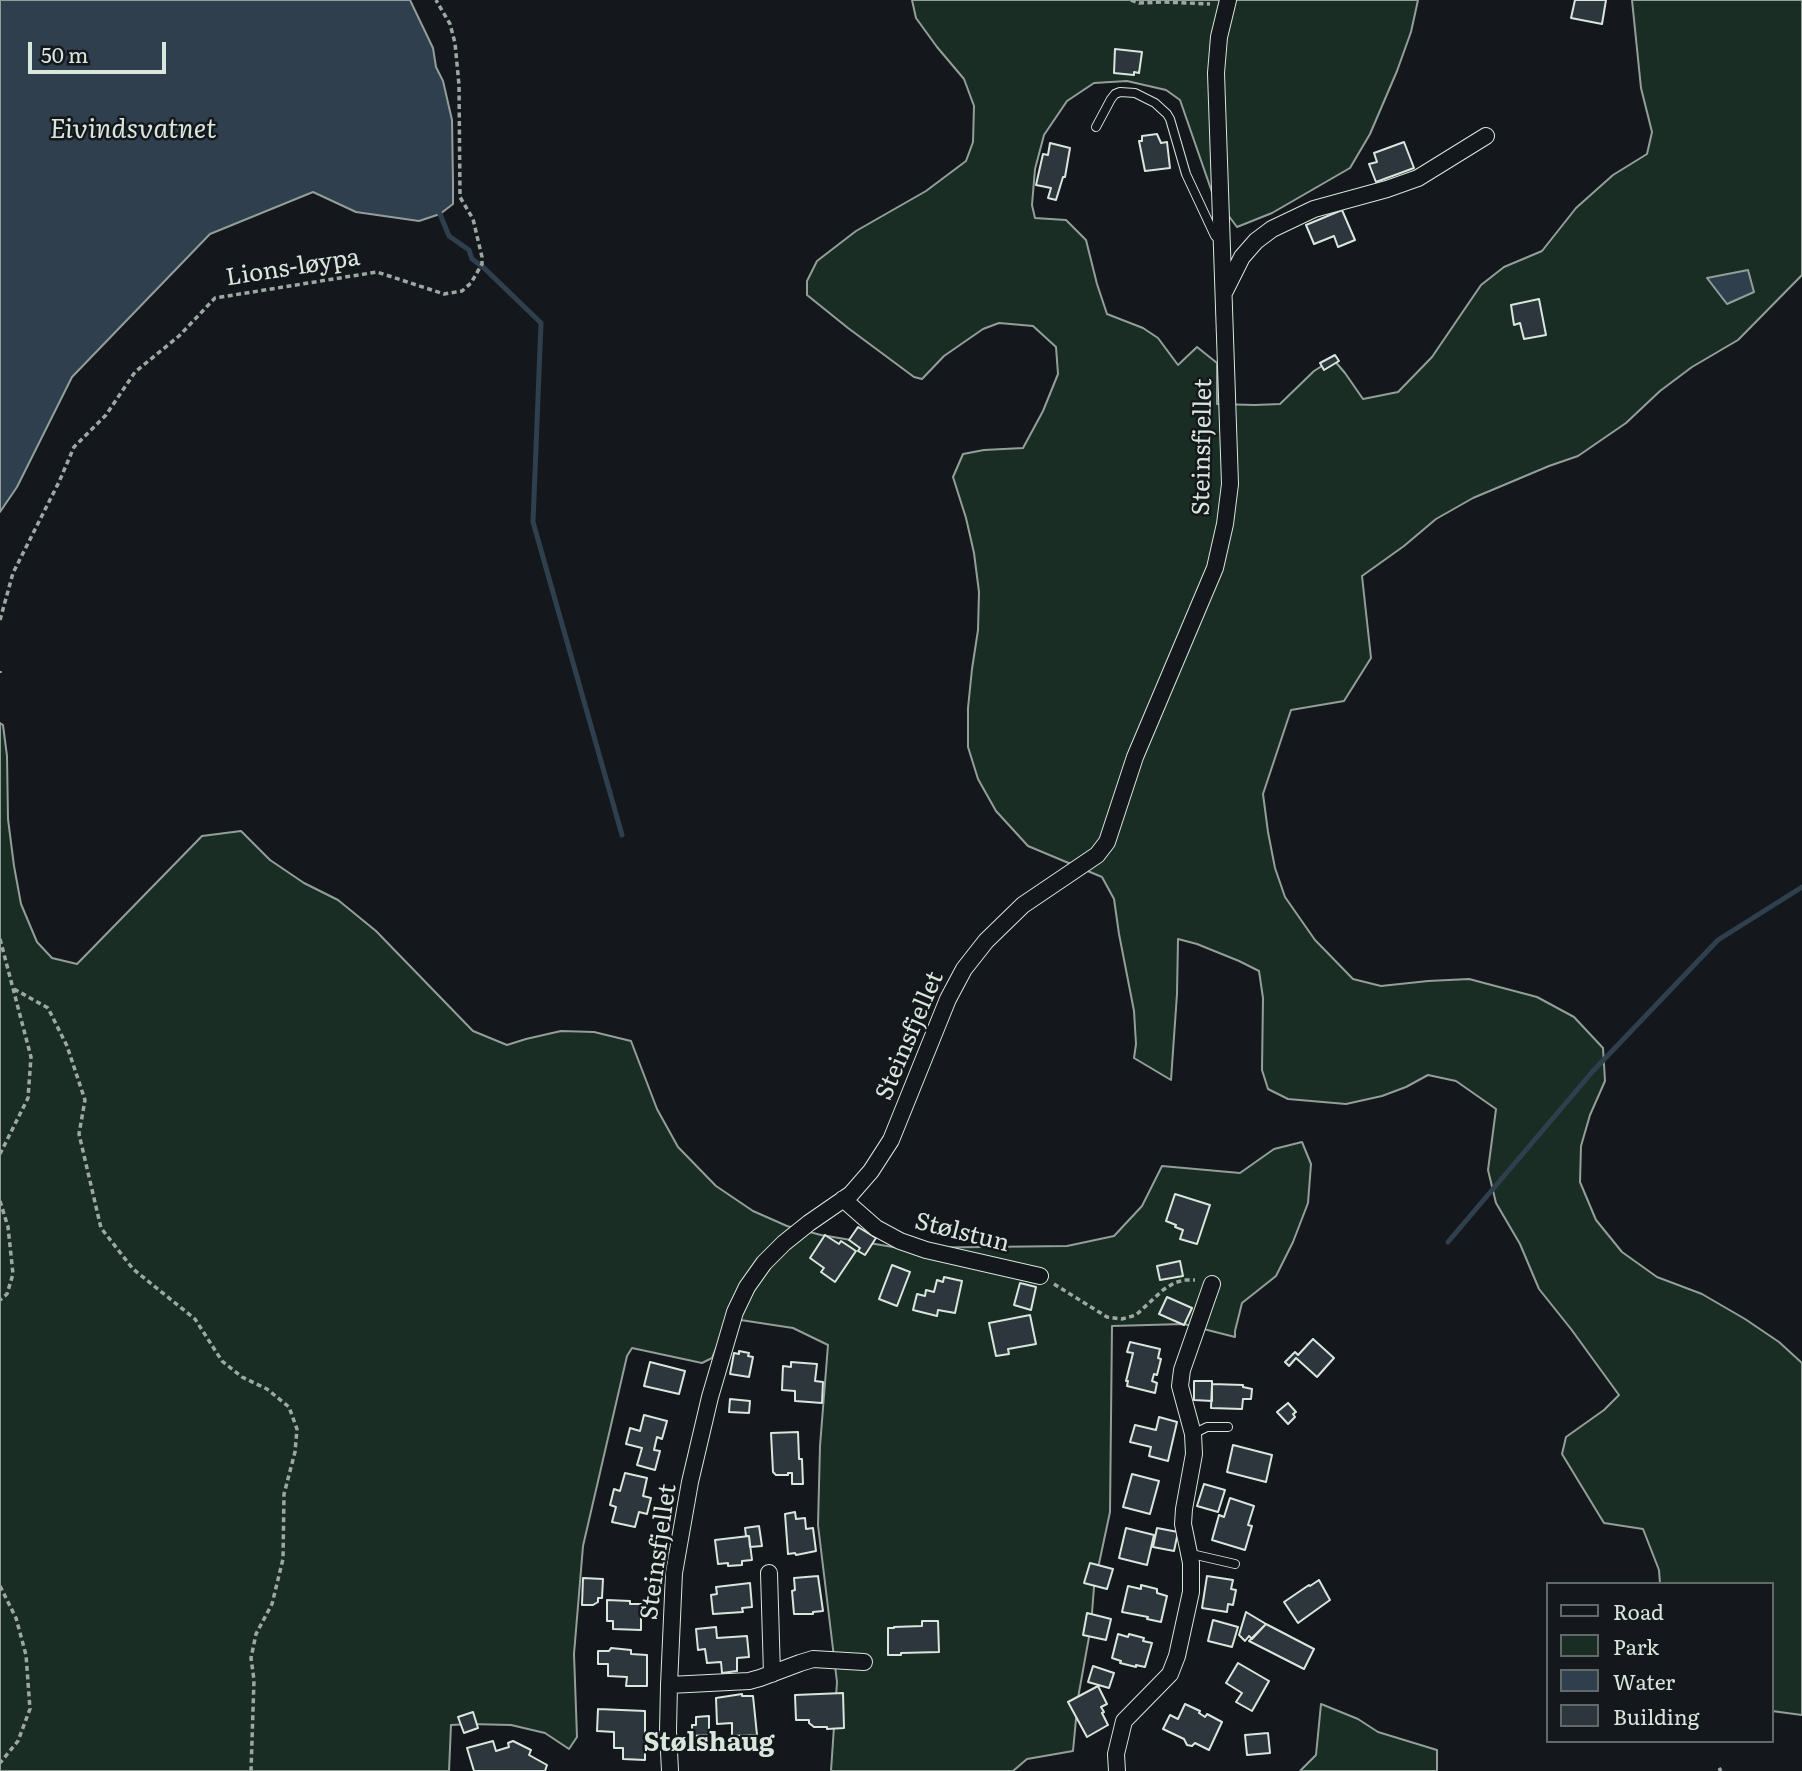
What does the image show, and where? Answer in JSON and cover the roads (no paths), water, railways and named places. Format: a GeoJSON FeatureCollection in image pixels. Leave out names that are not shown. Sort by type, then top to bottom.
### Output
{"type":"FeatureCollection","features":[{"type":"Feature","properties":{"kind":"street","name":"Steinsfjellet"},"geometry":{"type":"LineString","coordinates":[[670,1771],[669,1685],[674,1573],[679,1537],[710,1397],[735,1312],[747,1287],[764,1263],[792,1236],[851,1194],[871,1171],[891,1140],[948,999],[964,969],[986,941],[1023,905],[1097,855],[1107,842],[1135,757],[1214,569],[1225,524],[1230,484],[1216,73],[1219,37],[1227,3]]}},
{"type":"Feature","properties":{"kind":"street","name":"Steinsfjellet"},"geometry":{"type":"LineString","coordinates":[[1224,293],[1242,257],[1256,241],[1272,229],[1314,209],[1387,190],[1418,178],[1486,136]]}},
{"type":"Feature","properties":{"kind":"street","name":"Stølstun"},"geometry":{"type":"LineString","coordinates":[[844,1199],[876,1228],[900,1241],[926,1250],[1040,1276]]}},
{"type":"Feature","properties":{"kind":"street"},"geometry":{"type":"LineString","coordinates":[[1117,1771],[1116,1754],[1124,1721],[1170,1674],[1177,1656],[1191,1592],[1189,1555],[1183,1524],[1194,1454],[1193,1434],[1180,1386],[1182,1370],[1212,1284]]}},
{"type":"Feature","properties":{"kind":"street"},"geometry":{"type":"LineString","coordinates":[[769,1573],[772,1674]]}},
{"type":"Feature","properties":{"kind":"street"},"geometry":{"type":"LineString","coordinates":[[669,1685],[749,1681],[813,1659],[864,1662]]}},
{"type":"Feature","properties":{"kind":"lane"},"geometry":{"type":"LineString","coordinates":[[1096,127],[1115,94],[1135,93],[1155,103],[1170,119],[1186,174],[1215,236],[1222,240]]}},
{"type":"Feature","properties":{"kind":"lane"},"geometry":{"type":"LineString","coordinates":[[1193,1434],[1207,1427],[1228,1427]]}},
{"type":"Feature","properties":{"kind":"lane"},"geometry":{"type":"LineString","coordinates":[[1189,1555],[1235,1564]]}},
{"type":"Feature","properties":{"kind":"water","name":"Eivindsvatnet"},"geometry":{"type":"Polygon","coordinates":[[[0,0],[410,0],[433,48],[452,120],[453,204],[440,214],[419,221],[356,212],[313,192],[210,234],[72,377],[17,487],[0,512],[0,0]]]}},
{"type":"Feature","properties":{"kind":"water"},"geometry":{"type":"Polygon","coordinates":[[[1748,270],[1754,292],[1727,304],[1707,278],[1748,270]]]}},
{"type":"Feature","properties":{"kind":"waterway"},"geometry":{"type":"LineString","coordinates":[[440,214],[449,236],[469,250],[472,259],[541,323],[533,522],[622,835]]}},
{"type":"Feature","properties":{"kind":"waterway"},"geometry":{"type":"LineString","coordinates":[[1448,1242],[1593,1071],[1718,940],[1802,887]]}},
{"type":"Feature","properties":{"kind":"district","name":"Stølshaug"},"geometry":{"type":"Point","coordinates":[709,1743]}}]}
